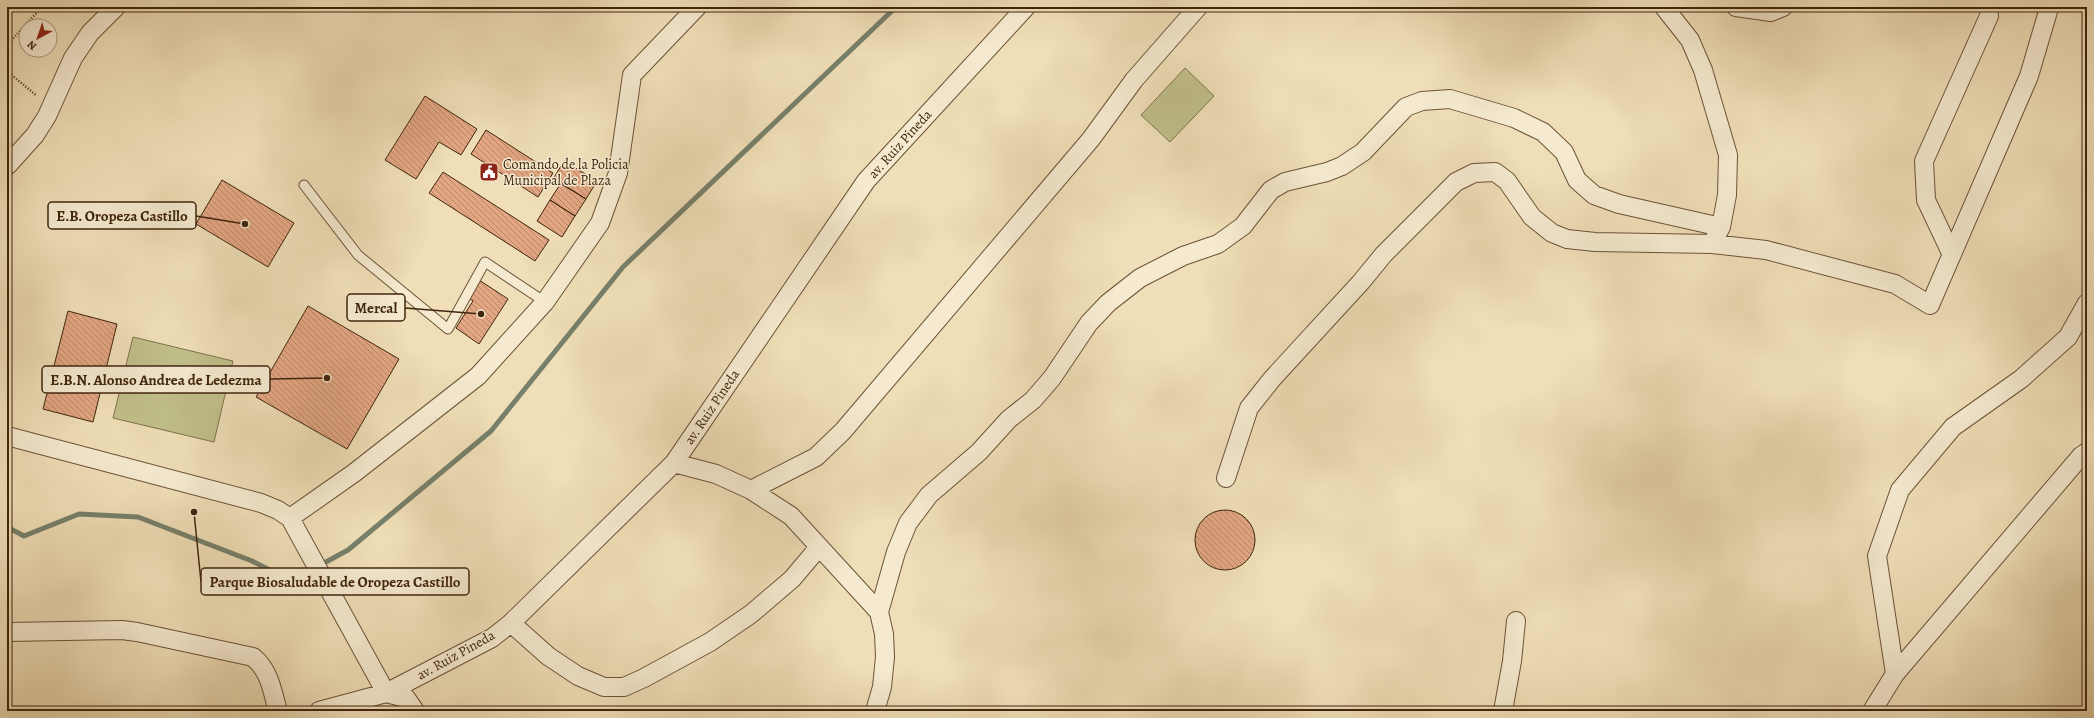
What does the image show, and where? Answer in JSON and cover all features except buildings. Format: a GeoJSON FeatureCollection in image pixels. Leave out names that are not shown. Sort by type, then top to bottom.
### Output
{"type":"FeatureCollection","features":[{"type":"Feature","properties":{"kind":"street"},"geometry":{"type":"LineString","coordinates":[[8,165],[35,135],[52,108],[73,58],[90,34],[116,7]]}},
{"type":"Feature","properties":{"kind":"street"},"geometry":{"type":"LineString","coordinates":[[290,518],[354,473],[478,376],[545,302],[600,223],[618,173],[632,75],[697,7]]}},
{"type":"Feature","properties":{"kind":"street","name":"av. Ruiz Pineda"},"geometry":{"type":"LineString","coordinates":[[319,711],[386,693],[492,638],[511,623],[674,463],[866,181],[1026,7]]}},
{"type":"Feature","properties":{"kind":"street"},"geometry":{"type":"LineString","coordinates":[[751,490],[816,457],[843,431],[1090,139],[1134,80],[1198,7]]}},
{"type":"Feature","properties":{"kind":"street"},"geometry":{"type":"LineString","coordinates":[[1664,7],[1690,40],[1703,70],[1728,154],[1727,195],[1721,227],[1712,244]]}},
{"type":"Feature","properties":{"kind":"street"},"geometry":{"type":"LineString","coordinates":[[1736,7],[1771,12],[1783,7]]}},
{"type":"Feature","properties":{"kind":"street"},"geometry":{"type":"LineString","coordinates":[[1226,478],[1249,408],[1272,379],[1361,282],[1384,254],[1456,182],[1474,173],[1495,172],[1507,181],[1532,217],[1552,233],[1567,239],[1595,242],[1712,244],[1766,250],[1895,284],[1930,305],[2029,76],[2049,8]]}},
{"type":"Feature","properties":{"kind":"street"},"geometry":{"type":"LineString","coordinates":[[1952,255],[1926,200],[1924,161],[1989,16]]}},
{"type":"Feature","properties":{"kind":"street"},"geometry":{"type":"LineString","coordinates":[[875,711],[882,687],[885,657],[884,634],[879,612],[896,552],[908,523],[929,495],[979,452],[1009,419],[1033,400],[1052,378],[1089,323],[1108,303],[1140,278],[1183,256],[1218,244],[1243,226],[1271,190],[1285,182],[1327,172],[1342,166],[1363,152],[1406,107],[1422,101],[1450,100],[1514,118],[1543,132],[1564,152],[1577,180],[1594,195],[1619,204],[1721,227]]}},
{"type":"Feature","properties":{"kind":"street"},"geometry":{"type":"LineString","coordinates":[[1895,674],[1876,556],[1900,490],[1953,427],[2021,379],[2068,337],[2087,303]]}},
{"type":"Feature","properties":{"kind":"street"},"geometry":{"type":"LineString","coordinates":[[7,436],[261,503],[278,510],[290,518],[386,693],[406,698],[416,711]]}},
{"type":"Feature","properties":{"kind":"street"},"geometry":{"type":"LineString","coordinates":[[1872,711],[1895,674],[2075,462],[2087,452]]}},
{"type":"Feature","properties":{"kind":"street"},"geometry":{"type":"LineString","coordinates":[[674,463],[716,474],[751,490],[791,516],[879,612]]}},
{"type":"Feature","properties":{"kind":"street"},"geometry":{"type":"LineString","coordinates":[[511,623],[548,656],[578,676],[604,687],[624,687],[644,678],[710,642],[750,614],[792,579],[819,547]]}},
{"type":"Feature","properties":{"kind":"street"},"geometry":{"type":"LineString","coordinates":[[1503,711],[1512,661],[1516,621]]}},
{"type":"Feature","properties":{"kind":"street"},"geometry":{"type":"LineString","coordinates":[[7,632],[122,630],[253,657],[262,665],[278,711]]}},
{"type":"Feature","properties":{"kind":"lane"},"geometry":{"type":"LineString","coordinates":[[304,185],[358,255],[448,329],[485,262],[545,302]]}},
{"type":"Feature","properties":{"kind":"path"},"geometry":{"type":"LineString","coordinates":[[7,45],[42,7]]}},
{"type":"Feature","properties":{"kind":"path"},"geometry":{"type":"LineString","coordinates":[[7,71],[52,108]]}},
{"type":"Feature","properties":{"kind":"shaded area"},"geometry":{"type":"Polygon","coordinates":[[[1185,68],[1214,96],[1170,142],[1141,115],[1185,68]]]}},
{"type":"Feature","properties":{"kind":"shaded area"},"geometry":{"type":"Polygon","coordinates":[[[133,337],[233,361],[214,442],[113,418],[133,337]]]}},
{"type":"Feature","properties":{"kind":"waterway"},"geometry":{"type":"LineString","coordinates":[[7,527],[24,536],[79,514],[138,517],[252,561],[291,581],[348,550],[491,431],[623,267],[896,7]]}},
{"type":"Feature","properties":{"kind":"place","name":"Comando de la Policia Municipal de Plaza"},"geometry":{"type":"Point","coordinates":[489,172]}},
{"type":"Feature","properties":{"kind":"place","name":"E.B. Oropeza Castillo"},"geometry":{"type":"Point","coordinates":[245,224]}},
{"type":"Feature","properties":{"kind":"place","name":"Mercal"},"geometry":{"type":"Point","coordinates":[481,314]}},
{"type":"Feature","properties":{"kind":"place","name":"E.B.N. Alonso Andrea de Ledezma"},"geometry":{"type":"Point","coordinates":[327,378]}},
{"type":"Feature","properties":{"kind":"place","name":"Parque Biosaludable de Oropeza Castillo"},"geometry":{"type":"Point","coordinates":[194,512]}}]}
